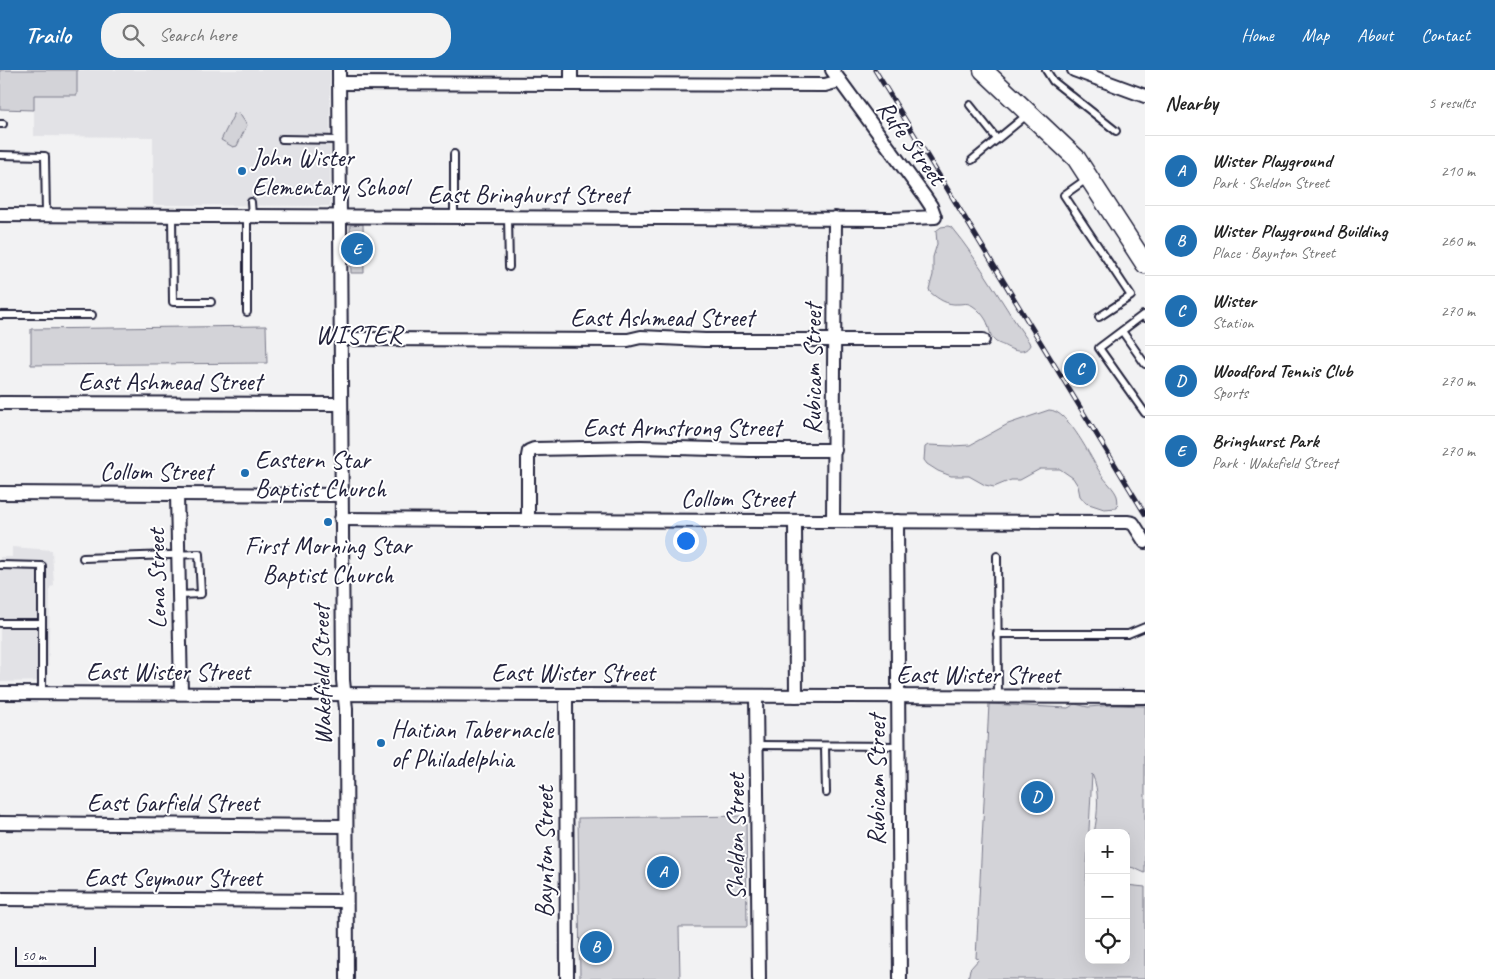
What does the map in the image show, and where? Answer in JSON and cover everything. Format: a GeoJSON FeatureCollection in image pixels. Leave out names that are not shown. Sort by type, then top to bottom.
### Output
{"type":"FeatureCollection","features":[{"type":"Feature","properties":{"kind":"street","name":"Wakefield Street"},"geometry":{"type":"LineString","coordinates":[[339,70],[341,519],[344,694],[346,709],[348,979]]}},
{"type":"Feature","properties":{"kind":"street"},"geometry":{"type":"LineString","coordinates":[[571,70],[571,84]]}},
{"type":"Feature","properties":{"kind":"street","name":"Rufe Street"},"geometry":{"type":"LineString","coordinates":[[832,70],[928,201],[935,217]]}},
{"type":"Feature","properties":{"kind":"street"},"geometry":{"type":"LineString","coordinates":[[983,70],[1082,165],[1143,256]]}},
{"type":"Feature","properties":{"kind":"street"},"geometry":{"type":"LineString","coordinates":[[1074,70],[1145,96]]}},
{"type":"Feature","properties":{"kind":"street"},"geometry":{"type":"LineString","coordinates":[[339,83],[825,85],[840,81]]}},
{"type":"Feature","properties":{"kind":"street","name":"East Bringhurst Street"},"geometry":{"type":"LineString","coordinates":[[0,215],[892,219],[935,217]]}},
{"type":"Feature","properties":{"kind":"street","name":"Rubicam Street"},"geometry":{"type":"LineString","coordinates":[[834,521],[835,218]]}},
{"type":"Feature","properties":{"kind":"street","name":"East Ashmead Street"},"geometry":{"type":"LineString","coordinates":[[340,339],[628,340],[641,337],[705,340],[984,340]]}},
{"type":"Feature","properties":{"kind":"street","name":"East Ashmead Street"},"geometry":{"type":"LineString","coordinates":[[0,403],[341,404]]}},
{"type":"Feature","properties":{"kind":"street","name":"East Armstrong Street"},"geometry":{"type":"LineString","coordinates":[[528,520],[528,456],[530,451],[534,449],[641,447],[835,450]]}},
{"type":"Feature","properties":{"kind":"street","name":"Collom Street"},"geometry":{"type":"LineString","coordinates":[[0,494],[341,495]]}},
{"type":"Feature","properties":{"kind":"street","name":"Lena Street"},"geometry":{"type":"LineString","coordinates":[[177,494],[181,693]]}},
{"type":"Feature","properties":{"kind":"street","name":"Collom Street"},"geometry":{"type":"LineString","coordinates":[[341,519],[1133,523],[1145,542]]}},
{"type":"Feature","properties":{"kind":"street"},"geometry":{"type":"LineString","coordinates":[[795,521],[796,696]]}},
{"type":"Feature","properties":{"kind":"street","name":"Rubicam Street"},"geometry":{"type":"LineString","coordinates":[[897,521],[900,979]]}},
{"type":"Feature","properties":{"kind":"street","name":"East Wister Street"},"geometry":{"type":"LineString","coordinates":[[0,693],[1145,697]]}},
{"type":"Feature","properties":{"kind":"street","name":"Baynton Street"},"geometry":{"type":"LineString","coordinates":[[566,695],[567,979]]}},
{"type":"Feature","properties":{"kind":"street","name":"Sheldon Street"},"geometry":{"type":"LineString","coordinates":[[756,696],[759,979]]}},
{"type":"Feature","properties":{"kind":"street","name":"East Garfield Street"},"geometry":{"type":"LineString","coordinates":[[0,823],[346,826]]}},
{"type":"Feature","properties":{"kind":"street","name":"East Seymour Street"},"geometry":{"type":"LineString","coordinates":[[0,898],[346,901]]}},
{"type":"Feature","properties":{"kind":"lane"},"geometry":{"type":"LineString","coordinates":[[1046,70],[1053,81],[1116,131]]}},
{"type":"Feature","properties":{"kind":"lane"},"geometry":{"type":"LineString","coordinates":[[970,105],[997,139]]}},
{"type":"Feature","properties":{"kind":"lane"},"geometry":{"type":"LineString","coordinates":[[972,160],[1029,113]]}},
{"type":"Feature","properties":{"kind":"lane"},"geometry":{"type":"LineString","coordinates":[[282,139],[339,140]]}},
{"type":"Feature","properties":{"kind":"lane"},"geometry":{"type":"LineString","coordinates":[[454,154],[454,216]]}},
{"type":"Feature","properties":{"kind":"lane"},"geometry":{"type":"LineString","coordinates":[[0,155],[45,156],[46,215]]}},
{"type":"Feature","properties":{"kind":"lane"},"geometry":{"type":"LineString","coordinates":[[1090,177],[1064,195],[1131,296],[1099,317]]}},
{"type":"Feature","properties":{"kind":"lane"},"geometry":{"type":"LineString","coordinates":[[247,312],[251,202]]}},
{"type":"Feature","properties":{"kind":"lane"},"geometry":{"type":"LineString","coordinates":[[172,216],[173,302],[211,302]]}},
{"type":"Feature","properties":{"kind":"lane"},"geometry":{"type":"LineString","coordinates":[[508,217],[509,266]]}},
{"type":"Feature","properties":{"kind":"lane"},"geometry":{"type":"LineString","coordinates":[[0,315],[92,315]]}},
{"type":"Feature","properties":{"kind":"lane"},"geometry":{"type":"LineString","coordinates":[[1145,318],[1143,315],[1099,348],[1145,414]]}},
{"type":"Feature","properties":{"kind":"lane"},"geometry":{"type":"LineString","coordinates":[[1122,331],[1145,364]]}},
{"type":"Feature","properties":{"kind":"lane"},"geometry":{"type":"LineString","coordinates":[[83,558],[199,554],[201,594],[179,595]]}},
{"type":"Feature","properties":{"kind":"lane"},"geometry":{"type":"LineString","coordinates":[[997,556],[998,696]]}},
{"type":"Feature","properties":{"kind":"lane"},"geometry":{"type":"LineString","coordinates":[[0,565],[42,566],[42,693]]}},
{"type":"Feature","properties":{"kind":"lane"},"geometry":{"type":"LineString","coordinates":[[0,624],[42,624]]}},
{"type":"Feature","properties":{"kind":"lane"},"geometry":{"type":"LineString","coordinates":[[997,634],[1128,634],[1145,627]]}},
{"type":"Feature","properties":{"kind":"lane"},"geometry":{"type":"LineString","coordinates":[[757,745],[899,746]]}},
{"type":"Feature","properties":{"kind":"lane"},"geometry":{"type":"LineString","coordinates":[[825,746],[826,793]]}},
{"type":"Feature","properties":{"kind":"shaded area"},"geometry":{"type":"Polygon","coordinates":[[[0,70],[77,70],[77,95],[34,95],[34,110],[0,109],[0,70]]]}},
{"type":"Feature","properties":{"kind":"shaded area","name":"John Wister Elementary School"},"geometry":{"type":"Polygon","coordinates":[[[77,70],[330,70],[330,206],[153,205],[153,137],[34,136],[34,95],[77,95],[77,70]]]}},
{"type":"Feature","properties":{"kind":"shaded area"},"geometry":{"type":"Polygon","coordinates":[[[239,113],[247,125],[237,146],[233,147],[221,140],[234,114],[239,113]]]}},
{"type":"Feature","properties":{"kind":"shaded area"},"geometry":{"type":"Polygon","coordinates":[[[363,224],[364,273],[351,273],[350,225],[363,224]]]}},
{"type":"Feature","properties":{"kind":"shaded area"},"geometry":{"type":"Polygon","coordinates":[[[941,227],[951,227],[972,255],[1029,342],[1030,345],[1025,350],[1014,350],[996,342],[992,337],[985,318],[973,306],[946,302],[930,292],[929,289],[933,275],[933,257],[937,244],[936,231],[941,227]]]}},
{"type":"Feature","properties":{"kind":"shaded area"},"geometry":{"type":"Polygon","coordinates":[[[266,326],[267,363],[31,365],[31,329],[266,326]]]}},
{"type":"Feature","properties":{"kind":"shaded area"},"geometry":{"type":"Polygon","coordinates":[[[1049,410],[1057,412],[1064,418],[1079,436],[1101,474],[1116,493],[1118,500],[1117,508],[1104,509],[1086,503],[1080,496],[1078,486],[1073,478],[1060,469],[1040,469],[1020,480],[1011,480],[994,487],[985,485],[969,476],[951,476],[938,471],[924,460],[925,447],[928,445],[970,445],[1008,424],[1049,410]]]}},
{"type":"Feature","properties":{"kind":"shaded area"},"geometry":{"type":"Polygon","coordinates":[[[12,547],[52,550],[54,586],[50,587],[48,681],[0,682],[0,557],[12,557],[12,547]]]}},
{"type":"Feature","properties":{"kind":"shaded area"},"geometry":{"type":"Polygon","coordinates":[[[989,704],[1068,708],[1075,704],[1088,707],[1113,705],[1145,706],[1145,873],[1130,867],[1130,829],[1095,829],[1098,803],[1095,781],[1092,774],[1089,829],[1085,829],[1085,964],[1130,964],[1130,885],[1145,887],[1145,979],[968,979],[970,969],[979,959],[976,958],[989,704]]]}},
{"type":"Feature","properties":{"kind":"shaded area"},"geometry":{"type":"Polygon","coordinates":[[[746,816],[747,927],[679,927],[680,979],[580,979],[578,818],[746,816]]]}},
{"type":"Feature","properties":{"kind":"railway"},"geometry":{"type":"LineString","coordinates":[[875,70],[1145,514]]}},
{"type":"Feature","properties":{"kind":"place","name":"John Wister Elementary School"},"geometry":{"type":"Point","coordinates":[242,171]}},
{"type":"Feature","properties":{"kind":"place","name":"Bringhurst Park"},"geometry":{"type":"Point","coordinates":[357,249]}},
{"type":"Feature","properties":{"kind":"place","name":"Wister"},"geometry":{"type":"Point","coordinates":[1080,369]}},
{"type":"Feature","properties":{"kind":"place","name":"Eastern Star Baptist Church"},"geometry":{"type":"Point","coordinates":[245,473]}},
{"type":"Feature","properties":{"kind":"place","name":"First Morning Star Baptist Church"},"geometry":{"type":"Point","coordinates":[328,522]}},
{"type":"Feature","properties":{"kind":"place","name":"Haitian Tabernacle of Philadelphia"},"geometry":{"type":"Point","coordinates":[381,743]}},
{"type":"Feature","properties":{"kind":"place","name":"Woodford Tennis Club"},"geometry":{"type":"Point","coordinates":[1037,797]}},
{"type":"Feature","properties":{"kind":"place","name":"Wister Playground"},"geometry":{"type":"Point","coordinates":[663,872]}},
{"type":"Feature","properties":{"kind":"place","name":"Wister Playground Building"},"geometry":{"type":"Point","coordinates":[596,947]}},
{"type":"Feature","properties":{"kind":"district","name":"WISTER"},"geometry":{"type":"Point","coordinates":[359,334]}}]}
